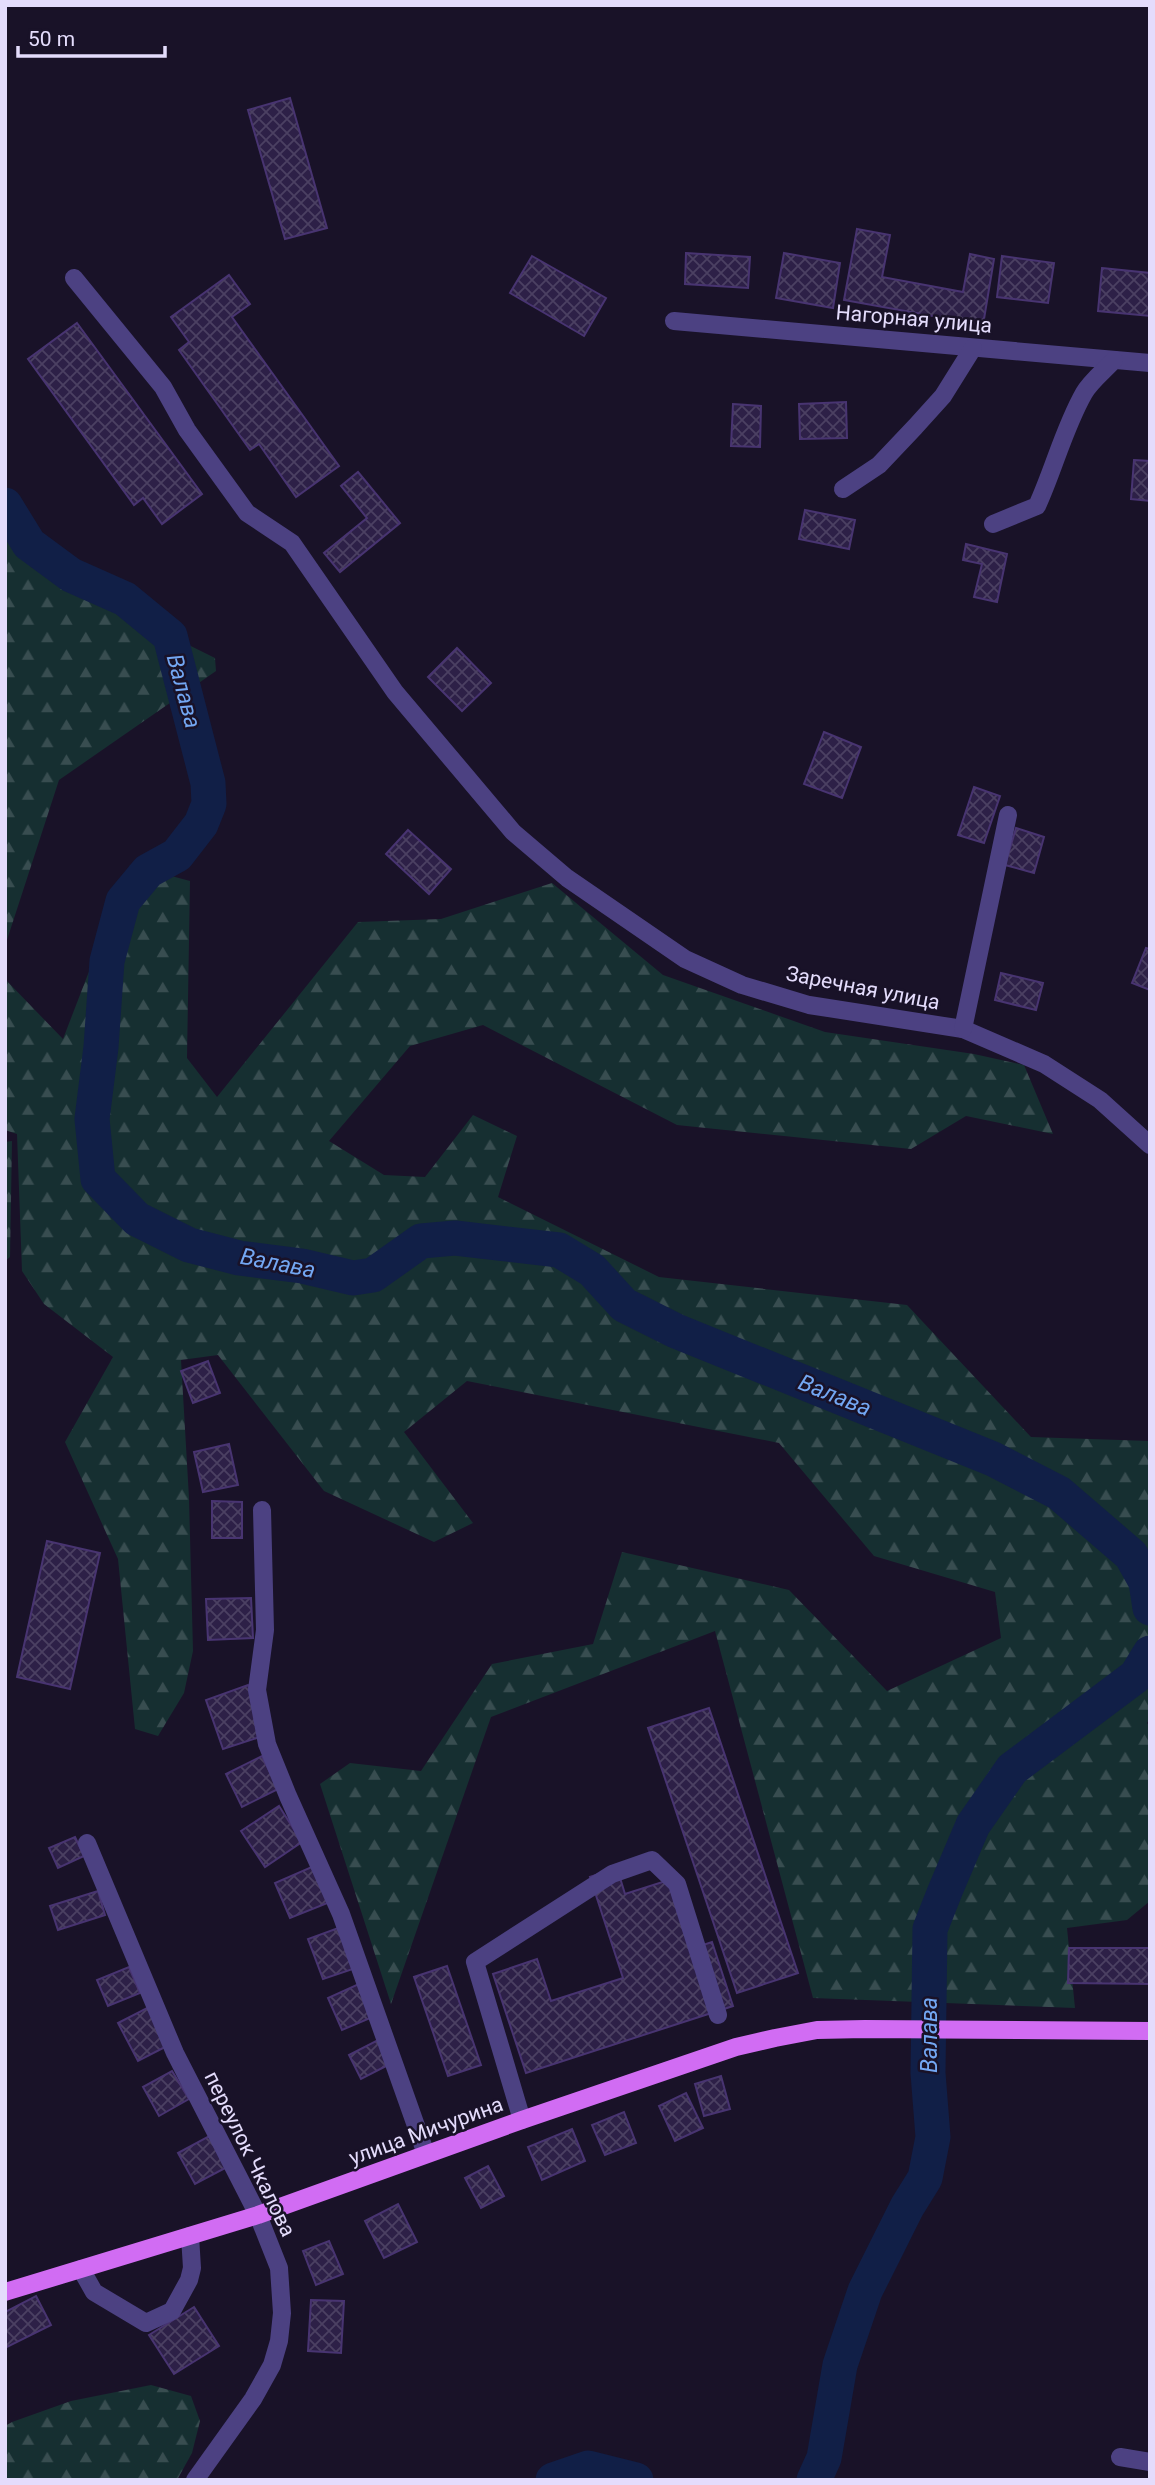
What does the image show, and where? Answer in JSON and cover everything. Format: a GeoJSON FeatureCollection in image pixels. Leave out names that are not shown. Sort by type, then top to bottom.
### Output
{"type":"FeatureCollection","features":[{"type":"Feature","properties":{"kind":"main road","name":"улица Мичурина"},"geometry":{"type":"LineString","coordinates":[[5,2292],[258,2215],[522,2120],[736,2048],[817,2031],[865,2029],[1150,2031]]}},
{"type":"Feature","properties":{"kind":"street","name":"Заречная улица"},"geometry":{"type":"LineString","coordinates":[[74,278],[163,387],[187,430],[247,513],[292,543],[395,692],[513,832],[567,878],[685,960],[742,985],[809,1005],[963,1029],[1044,1064],[1100,1100],[1150,1145]]}},
{"type":"Feature","properties":{"kind":"street","name":"Нагорная улица"},"geometry":{"type":"LineString","coordinates":[[674,321],[1150,363]]}},
{"type":"Feature","properties":{"kind":"street"},"geometry":{"type":"LineString","coordinates":[[843,489],[879,466],[915,427],[943,396],[973,348]]}},
{"type":"Feature","properties":{"kind":"street"},"geometry":{"type":"LineString","coordinates":[[993,524],[1037,506],[1085,391],[1114,360]]}},
{"type":"Feature","properties":{"kind":"street"},"geometry":{"type":"LineString","coordinates":[[963,1029],[1008,815]]}},
{"type":"Feature","properties":{"kind":"street"},"geometry":{"type":"LineString","coordinates":[[262,1510],[265,1630],[257,1689],[267,1744],[341,1914],[426,2154]]}},
{"type":"Feature","properties":{"kind":"street","name":"переулок Чкалова"},"geometry":{"type":"LineString","coordinates":[[86,1843],[175,2053],[258,2215],[279,2268],[282,2313],[279,2341],[272,2365],[253,2399],[195,2480]]}},
{"type":"Feature","properties":{"kind":"street"},"geometry":{"type":"LineString","coordinates":[[522,2120],[475,1962],[612,1874],[652,1860],[677,1884],[718,2015]]}},
{"type":"Feature","properties":{"kind":"street"},"geometry":{"type":"LineString","coordinates":[[81,2269],[94,2292],[146,2323],[172,2311],[189,2280],[192,2268],[190,2236]]}},
{"type":"Feature","properties":{"kind":"street"},"geometry":{"type":"LineString","coordinates":[[1120,2456],[1150,2462]]}},
{"type":"Feature","properties":{"kind":"green space"},"geometry":{"type":"Polygon","coordinates":[[[5,529],[31,567],[215,658],[216,671],[59,780],[5,946],[5,529]]]}},
{"type":"Feature","properties":{"kind":"green space"},"geometry":{"type":"Polygon","coordinates":[[[130,865],[190,881],[187,1058],[217,1097],[358,922],[441,919],[552,883],[663,975],[825,1032],[974,1054],[1024,1065],[1053,1134],[966,1116],[911,1149],[677,1125],[483,1025],[410,1046],[329,1141],[384,1175],[425,1177],[473,1115],[517,1136],[498,1197],[659,1277],[907,1305],[1031,1437],[1150,1441],[1150,1718],[1147,1723],[1150,1727],[1150,1901],[1127,1920],[1067,1928],[1075,2008],[813,1998],[715,1631],[491,1717],[391,2004],[320,1784],[350,1763],[421,1771],[492,1664],[593,1644],[622,1552],[789,1590],[887,1691],[1001,1638],[995,1592],[874,1556],[779,1443],[467,1381],[404,1432],[473,1523],[434,1542],[324,1491],[218,1355],[181,1360],[189,1498],[193,1651],[184,1693],[158,1736],[135,1729],[118,1559],[65,1442],[113,1357],[44,1304],[22,1271],[17,1134],[5,1130],[5,979],[63,1039],[130,865]]]}},
{"type":"Feature","properties":{"kind":"green space"},"geometry":{"type":"Polygon","coordinates":[[[12,1141],[10,1257],[5,1261],[5,1142],[12,1141]]]}},
{"type":"Feature","properties":{"kind":"green space"},"geometry":{"type":"Polygon","coordinates":[[[151,2385],[191,2396],[200,2421],[192,2453],[177,2480],[5,2480],[5,2426],[71,2401],[151,2385]]]}},
{"type":"Feature","properties":{"kind":"building"},"geometry":{"type":"Polygon","coordinates":[[[290,98],[327,228],[285,239],[248,110],[290,98]]]}},
{"type":"Feature","properties":{"kind":"building"},"geometry":{"type":"Polygon","coordinates":[[[857,229],[890,235],[882,277],[963,292],[970,254],[994,259],[983,325],[844,300],[857,229]]]}},
{"type":"Feature","properties":{"kind":"building"},"geometry":{"type":"Polygon","coordinates":[[[686,253],[750,257],[748,288],[685,284],[686,253]]]}},
{"type":"Feature","properties":{"kind":"building"},"geometry":{"type":"Polygon","coordinates":[[[784,253],[840,263],[833,308],[776,298],[784,253]]]}},
{"type":"Feature","properties":{"kind":"building"},"geometry":{"type":"Polygon","coordinates":[[[532,256],[606,298],[584,336],[510,293],[532,256]]]}},
{"type":"Feature","properties":{"kind":"building"},"geometry":{"type":"Polygon","coordinates":[[[1002,256],[1054,263],[1048,303],[997,297],[1002,256]]]}},
{"type":"Feature","properties":{"kind":"building"},"geometry":{"type":"Polygon","coordinates":[[[1102,268],[1150,273],[1150,316],[1098,311],[1102,268]]]}},
{"type":"Feature","properties":{"kind":"building"},"geometry":{"type":"Polygon","coordinates":[[[229,275],[250,304],[232,317],[339,466],[296,497],[259,444],[250,450],[179,350],[189,342],[171,317],[229,275]]]}},
{"type":"Feature","properties":{"kind":"building"},"geometry":{"type":"Polygon","coordinates":[[[77,323],[202,494],[162,524],[143,498],[134,505],[28,359],[77,323]]]}},
{"type":"Feature","properties":{"kind":"building"},"geometry":{"type":"Polygon","coordinates":[[[846,402],[847,438],[800,439],[799,404],[846,402]]]}},
{"type":"Feature","properties":{"kind":"building"},"geometry":{"type":"Polygon","coordinates":[[[733,404],[761,406],[760,447],[731,446],[733,404]]]}},
{"type":"Feature","properties":{"kind":"building"},"geometry":{"type":"Polygon","coordinates":[[[1134,460],[1150,461],[1150,501],[1131,499],[1134,460]]]}},
{"type":"Feature","properties":{"kind":"building"},"geometry":{"type":"Polygon","coordinates":[[[358,472],[400,523],[340,572],[324,553],[367,518],[341,486],[358,472]]]}},
{"type":"Feature","properties":{"kind":"building"},"geometry":{"type":"Polygon","coordinates":[[[805,510],[855,520],[849,549],[799,539],[805,510]]]}},
{"type":"Feature","properties":{"kind":"building"},"geometry":{"type":"Polygon","coordinates":[[[966,544],[1007,554],[997,602],[974,597],[982,564],[963,560],[966,544]]]}},
{"type":"Feature","properties":{"kind":"building"},"geometry":{"type":"Polygon","coordinates":[[[457,648],[491,683],[462,711],[428,677],[457,648]]]}},
{"type":"Feature","properties":{"kind":"building"},"geometry":{"type":"Polygon","coordinates":[[[824,732],[861,747],[842,798],[804,784],[824,732]]]}},
{"type":"Feature","properties":{"kind":"building"},"geometry":{"type":"Polygon","coordinates":[[[974,787],[1000,796],[984,843],[958,835],[974,787]]]}},
{"type":"Feature","properties":{"kind":"building"},"geometry":{"type":"Polygon","coordinates":[[[1016,828],[1044,837],[1034,873],[1005,865],[1016,828]]]}},
{"type":"Feature","properties":{"kind":"building"},"geometry":{"type":"Polygon","coordinates":[[[408,830],[451,869],[429,894],[386,854],[408,830]]]}},
{"type":"Feature","properties":{"kind":"building"},"geometry":{"type":"Polygon","coordinates":[[[1146,948],[1150,949],[1150,990],[1132,983],[1146,948]]]}},
{"type":"Feature","properties":{"kind":"building"},"geometry":{"type":"Polygon","coordinates":[[[1001,973],[1043,983],[1036,1010],[995,1000],[1001,973]]]}},
{"type":"Feature","properties":{"kind":"building"},"geometry":{"type":"Polygon","coordinates":[[[208,1361],[220,1393],[193,1403],[181,1371],[208,1361]]]}},
{"type":"Feature","properties":{"kind":"building"},"geometry":{"type":"Polygon","coordinates":[[[229,1444],[238,1485],[203,1492],[194,1452],[229,1444]]]}},
{"type":"Feature","properties":{"kind":"building"},"geometry":{"type":"Polygon","coordinates":[[[212,1501],[242,1502],[242,1538],[212,1538],[212,1501]]]}},
{"type":"Feature","properties":{"kind":"building"},"geometry":{"type":"Polygon","coordinates":[[[47,1541],[100,1553],[70,1689],[17,1677],[47,1541]]]}},
{"type":"Feature","properties":{"kind":"building"},"geometry":{"type":"Polygon","coordinates":[[[251,1598],[253,1638],[208,1640],[206,1599],[251,1598]]]}},
{"type":"Feature","properties":{"kind":"building"},"geometry":{"type":"Polygon","coordinates":[[[248,1685],[266,1735],[223,1749],[206,1700],[248,1685]]]}},
{"type":"Feature","properties":{"kind":"building"},"geometry":{"type":"Polygon","coordinates":[[[709,1708],[798,1973],[737,1993],[648,1728],[709,1708]]]}},
{"type":"Feature","properties":{"kind":"building"},"geometry":{"type":"Polygon","coordinates":[[[262,1756],[278,1789],[242,1807],[226,1774],[262,1756]]]}},
{"type":"Feature","properties":{"kind":"building"},"geometry":{"type":"Polygon","coordinates":[[[279,1806],[302,1842],[265,1867],[241,1831],[279,1806]]]}},
{"type":"Feature","properties":{"kind":"building"},"geometry":{"type":"Polygon","coordinates":[[[75,1837],[84,1856],[58,1868],[49,1848],[75,1837]]]}},
{"type":"Feature","properties":{"kind":"building"},"geometry":{"type":"Polygon","coordinates":[[[314,1866],[330,1902],[290,1918],[275,1883],[314,1866]]]}},
{"type":"Feature","properties":{"kind":"building"},"geometry":{"type":"Polygon","coordinates":[[[617,1868],[625,1894],[672,1879],[694,1948],[712,1942],[733,2006],[526,2073],[493,1974],[537,1959],[551,2001],[623,1978],[590,1877],[617,1868]]]}},
{"type":"Feature","properties":{"kind":"building"},"geometry":{"type":"Polygon","coordinates":[[[98,1891],[105,1915],[58,1930],[50,1906],[98,1891]]]}},
{"type":"Feature","properties":{"kind":"building"},"geometry":{"type":"Polygon","coordinates":[[[341,1927],[356,1968],[323,1979],[308,1939],[341,1927]]]}},
{"type":"Feature","properties":{"kind":"building"},"geometry":{"type":"Polygon","coordinates":[[[1069,1948],[1150,1948],[1150,1984],[1068,1983],[1069,1948]]]}},
{"type":"Feature","properties":{"kind":"building"},"geometry":{"type":"Polygon","coordinates":[[[447,1966],[481,2065],[448,2076],[414,1977],[447,1966]]]}},
{"type":"Feature","properties":{"kind":"building"},"geometry":{"type":"Polygon","coordinates":[[[129,1967],[140,1993],[108,2006],[97,1980],[129,1967]]]}},
{"type":"Feature","properties":{"kind":"building"},"geometry":{"type":"Polygon","coordinates":[[[361,1983],[375,2016],[342,2030],[328,1998],[361,1983]]]}},
{"type":"Feature","properties":{"kind":"building"},"geometry":{"type":"Polygon","coordinates":[[[149,2007],[169,2045],[138,2061],[118,2023],[149,2007]]]}},
{"type":"Feature","properties":{"kind":"building"},"geometry":{"type":"Polygon","coordinates":[[[380,2039],[392,2063],[361,2079],[349,2055],[380,2039]]]}},
{"type":"Feature","properties":{"kind":"building"},"geometry":{"type":"Polygon","coordinates":[[[172,2071],[189,2099],[159,2116],[143,2087],[172,2071]]]}},
{"type":"Feature","properties":{"kind":"building"},"geometry":{"type":"Polygon","coordinates":[[[721,2076],[730,2109],[704,2116],[695,2084],[721,2076]]]}},
{"type":"Feature","properties":{"kind":"building"},"geometry":{"type":"Polygon","coordinates":[[[686,2093],[703,2128],[675,2141],[659,2106],[686,2093]]]}},
{"type":"Feature","properties":{"kind":"building"},"geometry":{"type":"Polygon","coordinates":[[[624,2112],[636,2143],[605,2155],[592,2125],[624,2112]]]}},
{"type":"Feature","properties":{"kind":"building"},"geometry":{"type":"Polygon","coordinates":[[[572,2129],[585,2161],[542,2180],[528,2147],[572,2129]]]}},
{"type":"Feature","properties":{"kind":"building"},"geometry":{"type":"Polygon","coordinates":[[[213,2134],[229,2166],[195,2184],[178,2153],[213,2134]]]}},
{"type":"Feature","properties":{"kind":"building"},"geometry":{"type":"Polygon","coordinates":[[[488,2166],[504,2196],[481,2208],[465,2178],[488,2166]]]}},
{"type":"Feature","properties":{"kind":"building"},"geometry":{"type":"Polygon","coordinates":[[[398,2204],[417,2242],[384,2258],[365,2221],[398,2204]]]}},
{"type":"Feature","properties":{"kind":"building"},"geometry":{"type":"Polygon","coordinates":[[[329,2241],[343,2274],[316,2285],[303,2251],[329,2241]]]}},
{"type":"Feature","properties":{"kind":"building"},"geometry":{"type":"Polygon","coordinates":[[[36,2296],[51,2325],[5,2348],[5,2312],[36,2296]]]}},
{"type":"Feature","properties":{"kind":"building"},"geometry":{"type":"Polygon","coordinates":[[[311,2300],[344,2301],[341,2353],[308,2351],[311,2300]]]}},
{"type":"Feature","properties":{"kind":"building"},"geometry":{"type":"Polygon","coordinates":[[[194,2307],[219,2346],[174,2374],[149,2335],[194,2307]]]}},
{"type":"Feature","properties":{"kind":"waterway","name":"Валава"},"geometry":{"type":"LineString","coordinates":[[5,505],[29,544],[71,575],[125,599],[170,636],[208,783],[209,804],[201,824],[177,855],[148,871],[123,901],[107,961],[101,1047],[92,1119],[98,1179],[137,1219],[189,1245],[239,1258],[302,1266],[353,1278],[373,1275],[421,1241],[455,1238],[559,1250],[592,1270],[624,1305],[676,1331],[993,1459],[1059,1493],[1131,1555],[1146,1582],[1150,1608]]}},
{"type":"Feature","properties":{"kind":"waterway","name":"Валава"},"geometry":{"type":"LineString","coordinates":[[814,2480],[824,2458],[840,2365],[865,2291],[907,2207],[925,2178],[933,2137],[928,2073],[930,1929],[945,1891],[973,1825],[1012,1769],[1136,1676],[1150,1653]]}},
{"type":"Feature","properties":{"kind":"waterway","name":"Валава"},"geometry":{"type":"LineString","coordinates":[[553,2480],[588,2468],[636,2480]]}}]}
